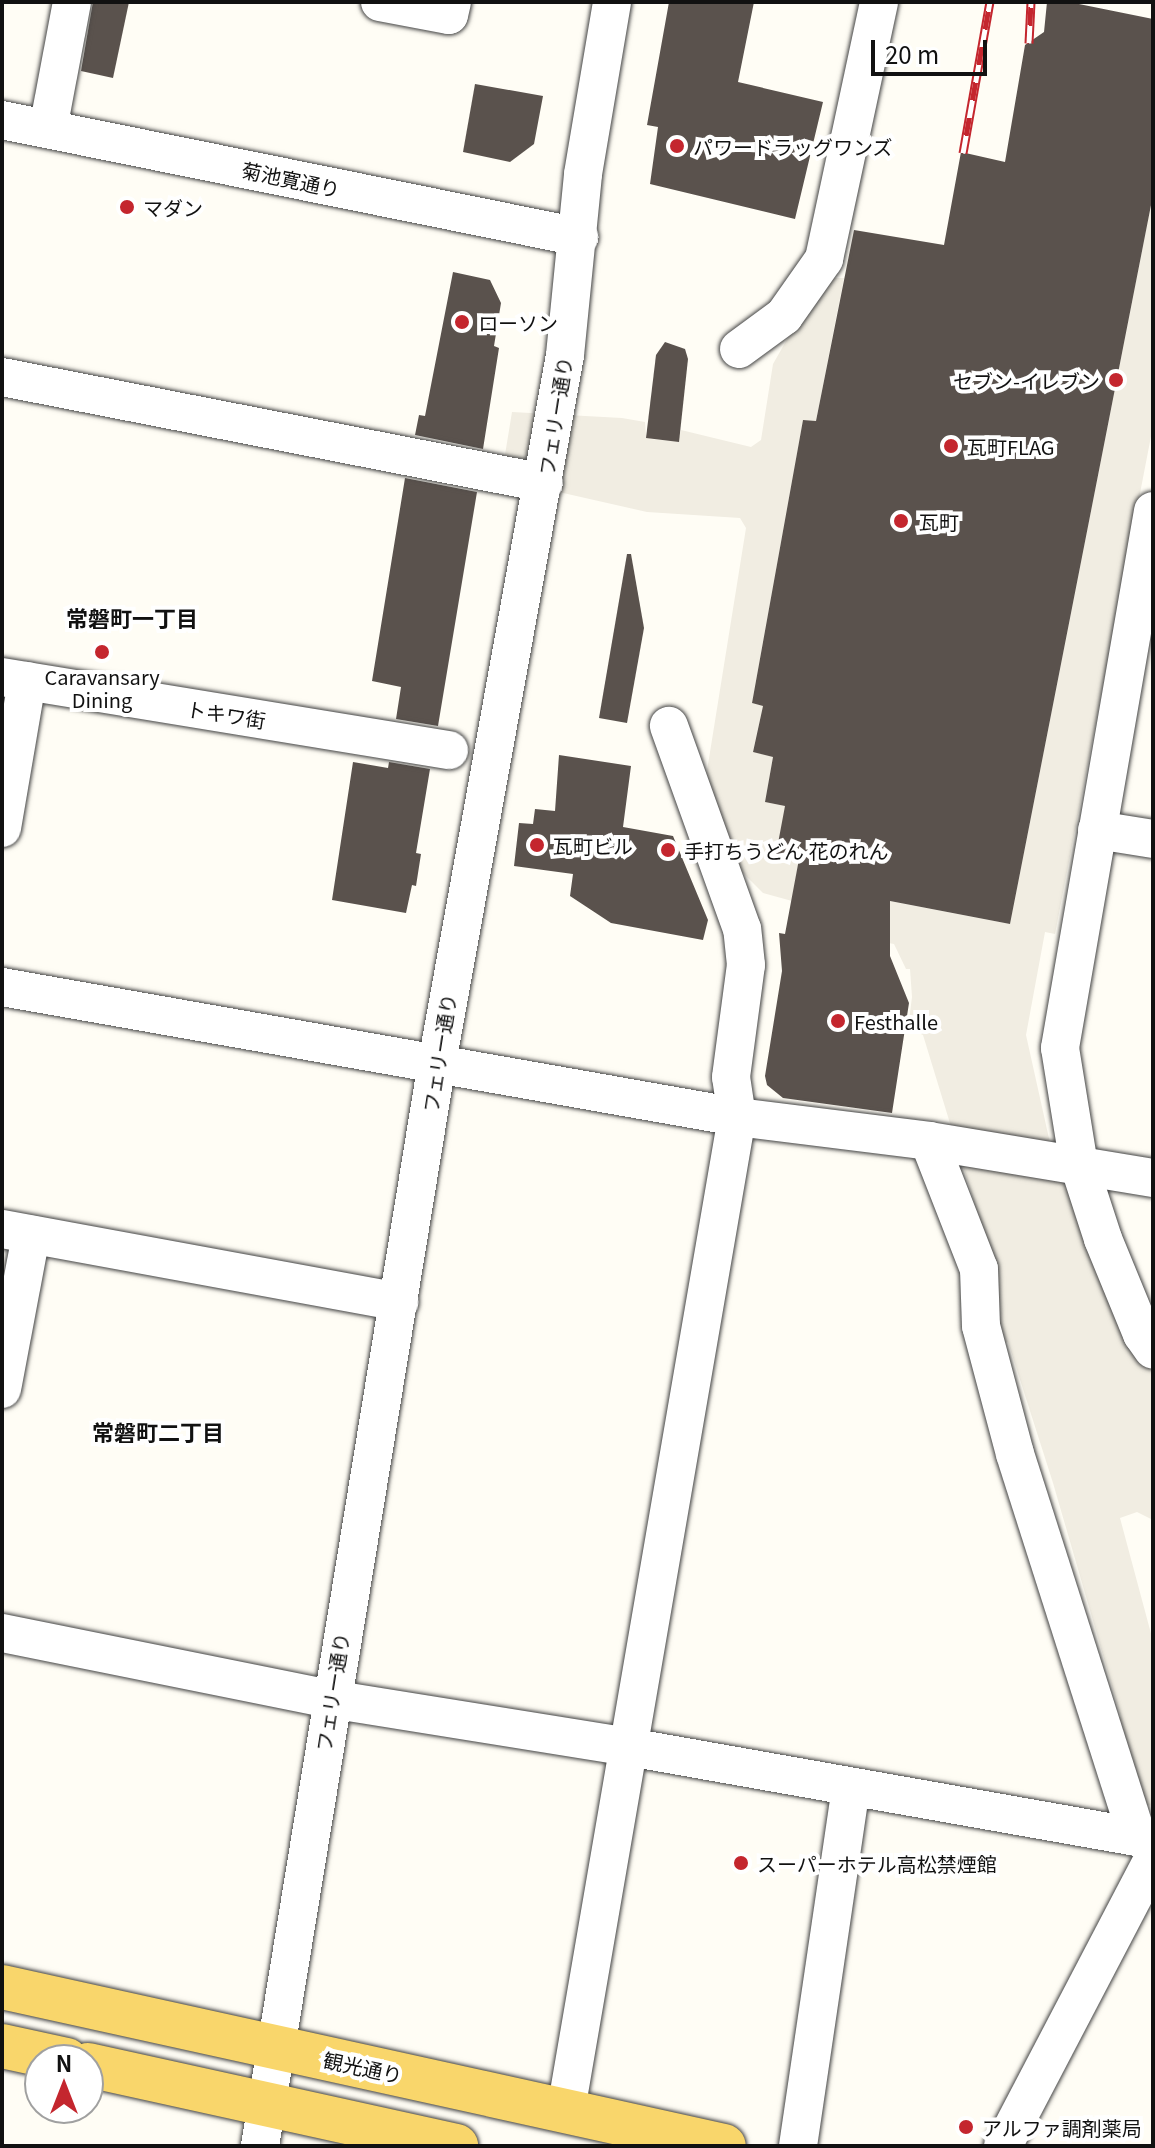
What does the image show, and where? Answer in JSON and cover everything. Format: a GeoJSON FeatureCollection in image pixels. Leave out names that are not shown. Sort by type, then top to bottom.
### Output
{"type":"FeatureCollection","features":[{"type":"Feature","properties":{"kind":"main road","name":"観光通り"},"geometry":{"type":"LineString","coordinates":[[2,1987],[724,2146]]}},
{"type":"Feature","properties":{"kind":"main road"},"geometry":{"type":"LineString","coordinates":[[2,2046],[24,2051]]}},
{"type":"Feature","properties":{"kind":"main road"},"geometry":{"type":"LineString","coordinates":[[104,2071],[263,2126],[456,2146]]}},
{"type":"Feature","properties":{"kind":"street"},"geometry":{"type":"LineString","coordinates":[[48,129],[72,2]]}},
{"type":"Feature","properties":{"kind":"street"},"geometry":{"type":"LineString","coordinates":[[380,2],[449,15],[452,2]]}},
{"type":"Feature","properties":{"kind":"street","name":"フェリー通り"},"geometry":{"type":"LineString","coordinates":[[263,2126],[330,1699],[437,1063],[488,765],[544,483],[567,341],[583,174],[612,2]]}},
{"type":"Feature","properties":{"kind":"street"},"geometry":{"type":"LineString","coordinates":[[739,349],[784,316],[824,259],[879,2]]}},
{"type":"Feature","properties":{"kind":"street","name":"菊池寛通り"},"geometry":{"type":"LineString","coordinates":[[2,120],[579,237]]}},
{"type":"Feature","properties":{"kind":"street"},"geometry":{"type":"LineString","coordinates":[[2,377],[544,483]]}},
{"type":"Feature","properties":{"kind":"street"},"geometry":{"type":"LineString","coordinates":[[1153,511],[1060,1048],[1079,1165],[1103,1239],[1142,1334],[1153,1350]]}},
{"type":"Feature","properties":{"kind":"street"},"geometry":{"type":"LineString","coordinates":[[2,828],[15,679]]}},
{"type":"Feature","properties":{"kind":"street","name":"トキワ街"},"geometry":{"type":"LineString","coordinates":[[15,679],[449,750]]}},
{"type":"Feature","properties":{"kind":"street"},"geometry":{"type":"LineString","coordinates":[[566,2110],[737,1117],[731,1077],[746,965],[742,929],[669,726]]}},
{"type":"Feature","properties":{"kind":"street"},"geometry":{"type":"LineString","coordinates":[[1097,830],[1153,839]]}},
{"type":"Feature","properties":{"kind":"street"},"geometry":{"type":"LineString","coordinates":[[2,987],[737,1117],[929,1141],[1153,1178]]}},
{"type":"Feature","properties":{"kind":"street"},"geometry":{"type":"LineString","coordinates":[[929,1141],[979,1269],[981,1326],[1015,1454],[1148,1846],[1003,2146]]}},
{"type":"Feature","properties":{"kind":"street"},"geometry":{"type":"LineString","coordinates":[[2,1389],[16,1232],[399,1302]]}},
{"type":"Feature","properties":{"kind":"street"},"geometry":{"type":"LineString","coordinates":[[2,1633],[330,1699],[629,1747],[1148,1846]]}},
{"type":"Feature","properties":{"kind":"street"},"geometry":{"type":"LineString","coordinates":[[798,2146],[851,1787]]}},
{"type":"Feature","properties":{"kind":"shaded area"},"geometry":{"type":"Polygon","coordinates":[[[1153,195],[1153,426],[1055,934],[1045,932],[1026,1035],[1052,1152],[1153,1366],[1153,1520],[1137,1512],[1120,1518],[1153,1641],[1152,1806],[1134,1802],[1109,1721],[1121,1717],[1053,1483],[1008,1342],[994,1345],[997,1277],[923,1035],[908,1028],[912,997],[910,969],[906,969],[894,944],[787,924],[792,901],[763,893],[740,870],[706,777],[746,528],[740,518],[647,512],[501,479],[512,412],[622,418],[645,422],[646,435],[651,439],[673,441],[678,439],[681,430],[751,447],[761,440],[773,364],[822,278],[844,278],[816,421],[803,420],[752,703],[763,706],[753,751],[773,757],[765,802],[785,806],[799,859],[795,883],[1010,924],[1153,195]]]}},
{"type":"Feature","properties":{"kind":"building"},"geometry":{"type":"Polygon","coordinates":[[[93,2],[129,2],[113,78],[81,71],[93,2]]]}},
{"type":"Feature","properties":{"kind":"building"},"geometry":{"type":"Polygon","coordinates":[[[669,2],[754,2],[738,82],[823,102],[795,219],[650,184],[658,127],[647,125],[669,2]]]}},
{"type":"Feature","properties":{"kind":"building","name":"瓦町FLAG"},"geometry":{"type":"Polygon","coordinates":[[[1047,2],[1069,2],[1153,19],[1153,195],[1010,924],[890,901],[890,956],[909,1003],[892,1113],[783,1098],[767,1085],[765,1076],[782,971],[779,933],[785,934],[799,859],[776,854],[785,806],[765,802],[773,757],[753,752],[763,706],[752,703],[803,420],[816,421],[854,230],[944,245],[961,152],[1005,162],[1025,45],[1044,32],[1047,2]]]}},
{"type":"Feature","properties":{"kind":"building"},"geometry":{"type":"Polygon","coordinates":[[[475,84],[543,96],[534,144],[510,162],[463,152],[475,84]]]}},
{"type":"Feature","properties":{"kind":"building"},"geometry":{"type":"Polygon","coordinates":[[[453,272],[490,280],[501,303],[494,346],[499,348],[483,449],[415,435],[419,415],[425,416],[453,272]]]}},
{"type":"Feature","properties":{"kind":"building"},"geometry":{"type":"Polygon","coordinates":[[[665,342],[685,349],[688,359],[679,442],[646,438],[656,355],[665,342]]]}},
{"type":"Feature","properties":{"kind":"building"},"geometry":{"type":"Polygon","coordinates":[[[405,478],[477,492],[438,726],[396,719],[401,687],[372,681],[405,478]]]}},
{"type":"Feature","properties":{"kind":"building"},"geometry":{"type":"Polygon","coordinates":[[[627,554],[631,554],[644,628],[627,723],[599,718],[627,554]]]}},
{"type":"Feature","properties":{"kind":"building"},"geometry":{"type":"Polygon","coordinates":[[[559,755],[631,766],[623,827],[673,836],[708,920],[703,940],[611,923],[570,896],[573,874],[514,866],[519,823],[533,824],[535,809],[555,811],[559,755]]]}},
{"type":"Feature","properties":{"kind":"building"},"geometry":{"type":"Polygon","coordinates":[[[353,762],[388,768],[389,762],[430,769],[416,853],[421,854],[416,886],[412,885],[406,913],[332,900],[353,762]]]}},
{"type":"Feature","properties":{"kind":"railway"},"geometry":{"type":"LineString","coordinates":[[963,153],[990,2]]}},
{"type":"Feature","properties":{"kind":"railway"},"geometry":{"type":"LineString","coordinates":[[1029,43],[1031,2]]}},
{"type":"Feature","properties":{"kind":"place","name":"パワードラッグワンズ"},"geometry":{"type":"Point","coordinates":[677,146]}},
{"type":"Feature","properties":{"kind":"place","name":"マダン"},"geometry":{"type":"Point","coordinates":[127,207]}},
{"type":"Feature","properties":{"kind":"place","name":"ローソン"},"geometry":{"type":"Point","coordinates":[462,322]}},
{"type":"Feature","properties":{"kind":"place","name":"セブン-イレブン"},"geometry":{"type":"Point","coordinates":[1116,380]}},
{"type":"Feature","properties":{"kind":"place","name":"瓦町FLAG"},"geometry":{"type":"Point","coordinates":[951,446]}},
{"type":"Feature","properties":{"kind":"place","name":"瓦町"},"geometry":{"type":"Point","coordinates":[901,521]}},
{"type":"Feature","properties":{"kind":"place","name":"Caravansary Dining"},"geometry":{"type":"Point","coordinates":[102,652]}},
{"type":"Feature","properties":{"kind":"place","name":"瓦町ビル"},"geometry":{"type":"Point","coordinates":[537,845]}},
{"type":"Feature","properties":{"kind":"place","name":"手打ちうどん 花のれん"},"geometry":{"type":"Point","coordinates":[668,850]}},
{"type":"Feature","properties":{"kind":"place","name":"Festhalle"},"geometry":{"type":"Point","coordinates":[838,1021]}},
{"type":"Feature","properties":{"kind":"place","name":"スーパーホテル高松禁煙館"},"geometry":{"type":"Point","coordinates":[741,1863]}},
{"type":"Feature","properties":{"kind":"place","name":"アルファ調剤薬局"},"geometry":{"type":"Point","coordinates":[966,2127]}},
{"type":"Feature","properties":{"kind":"district","name":"常磐町一丁目"},"geometry":{"type":"Point","coordinates":[132,618]}},
{"type":"Feature","properties":{"kind":"district","name":"常磐町二丁目"},"geometry":{"type":"Point","coordinates":[158,1432]}}]}
